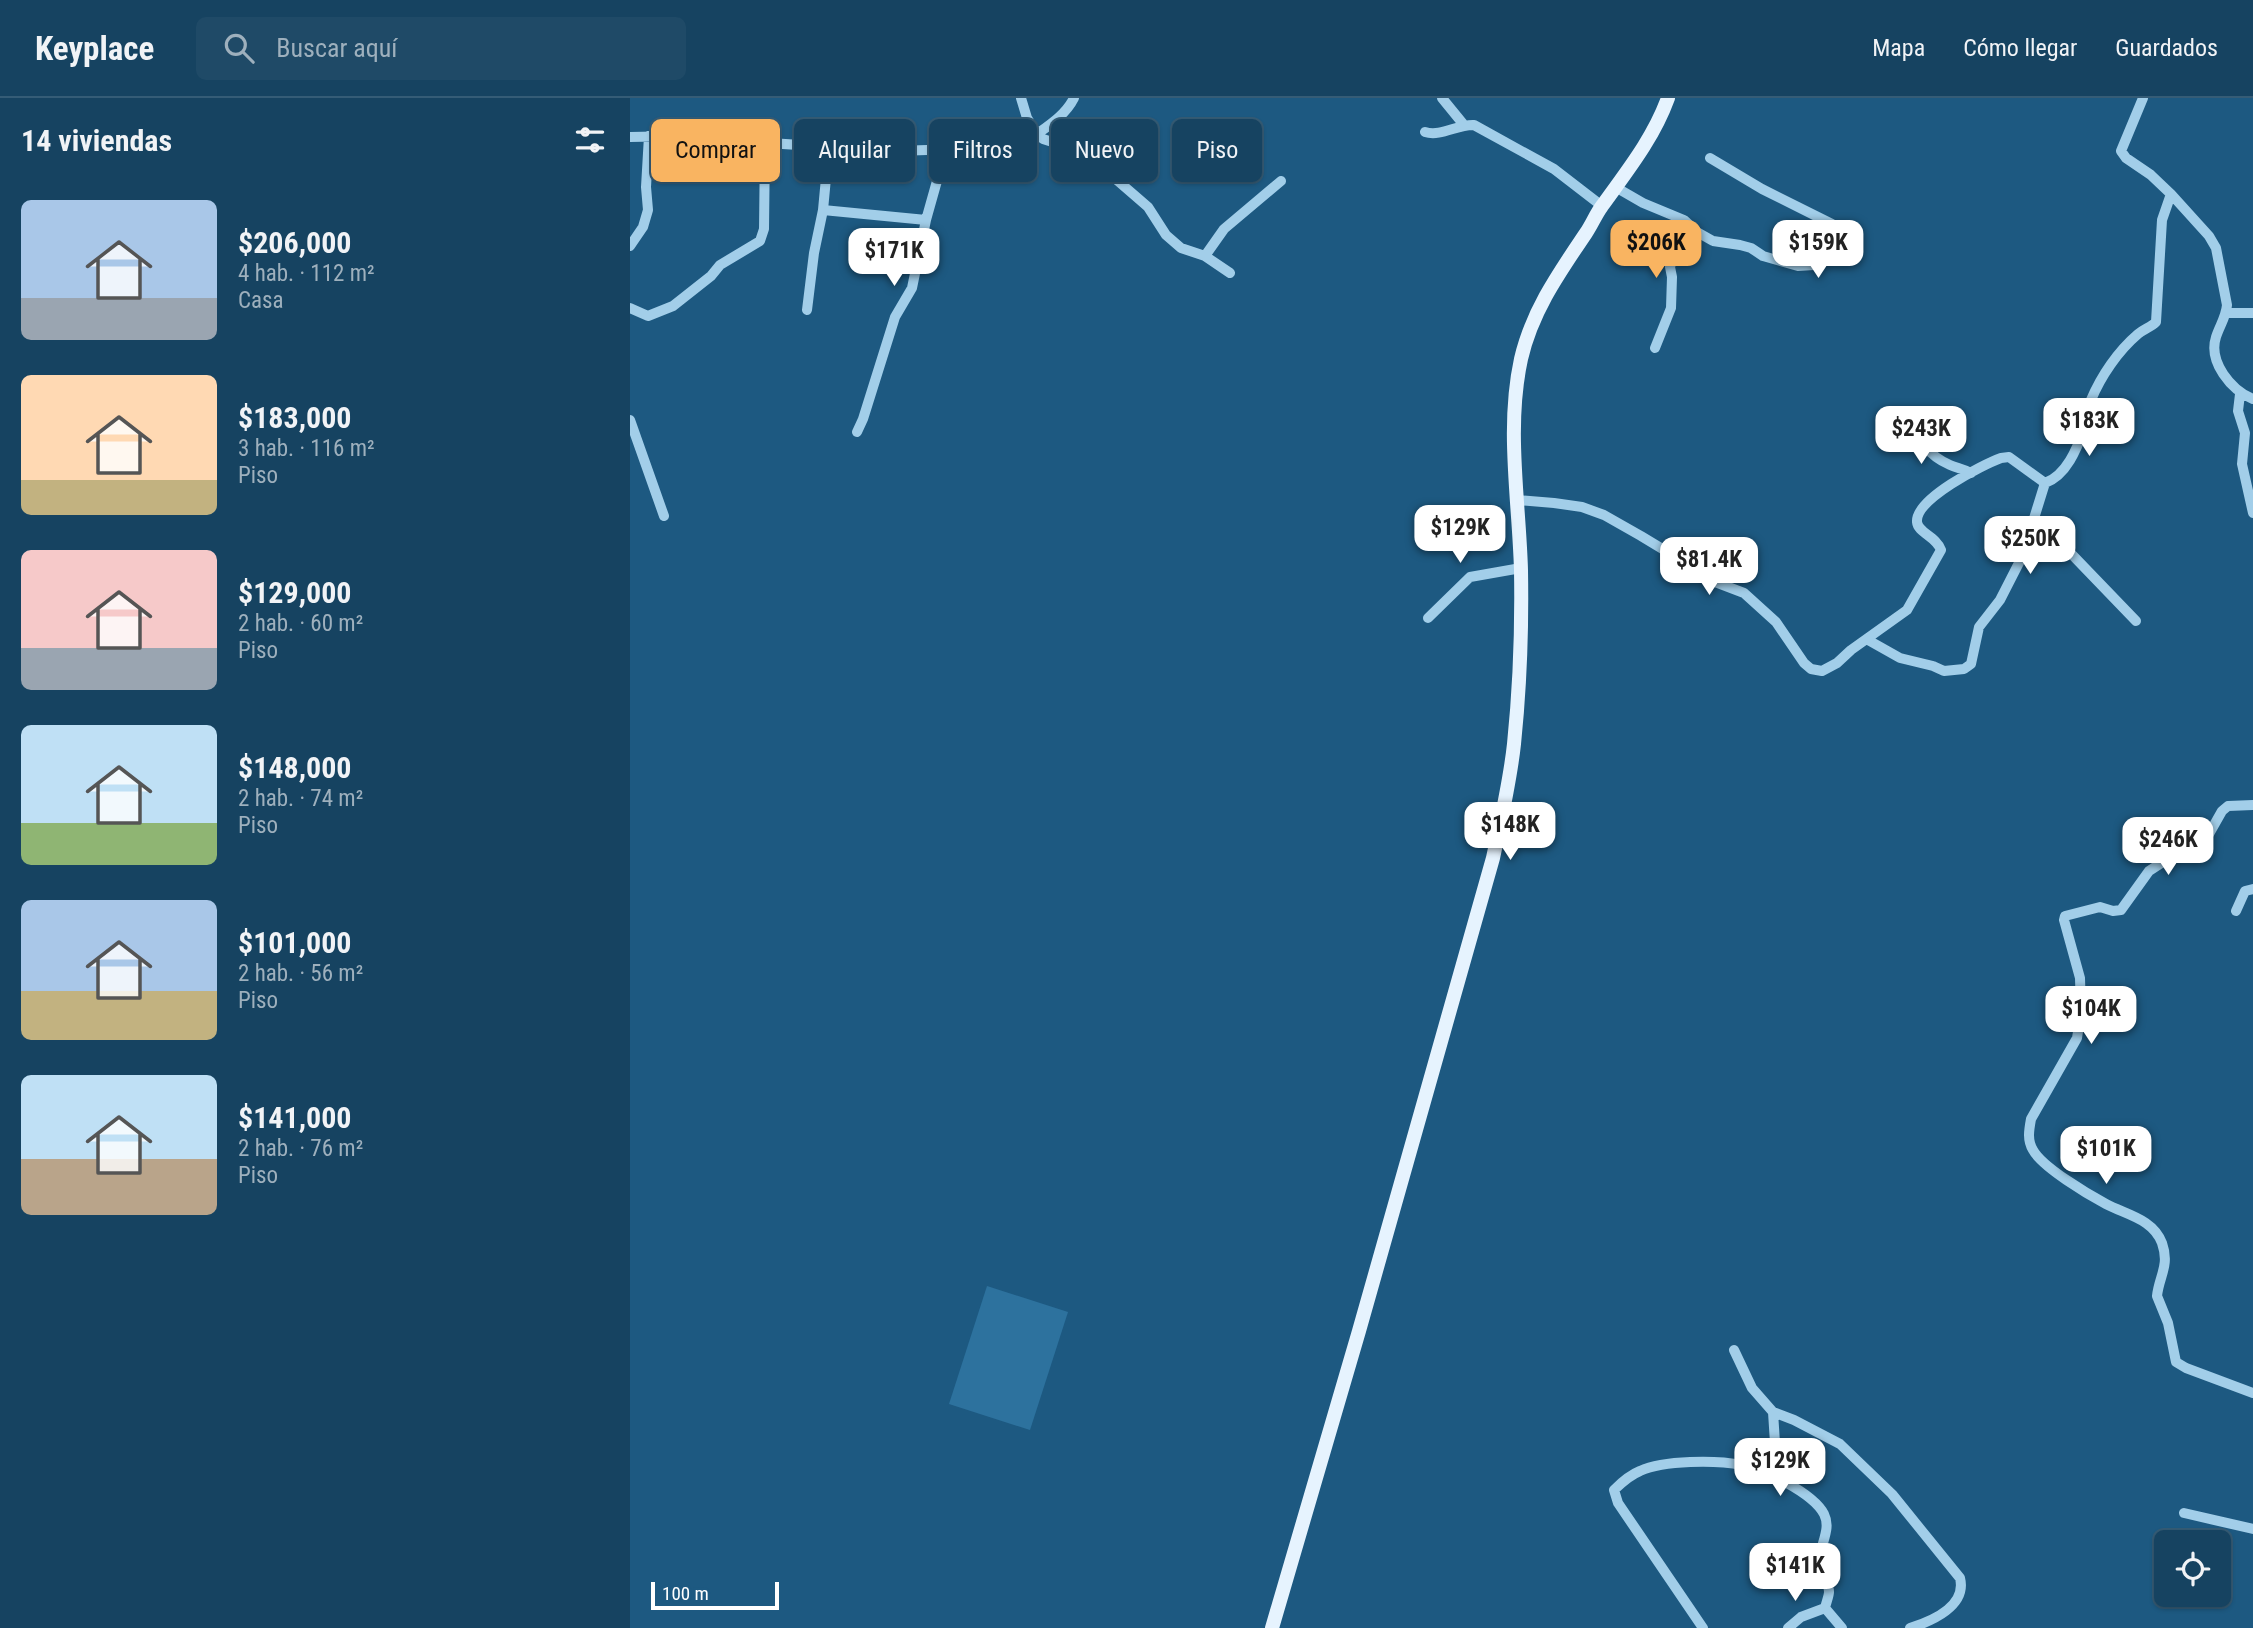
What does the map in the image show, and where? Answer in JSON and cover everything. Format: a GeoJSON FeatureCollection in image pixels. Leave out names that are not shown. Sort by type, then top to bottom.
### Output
{"type":"FeatureCollection","features":[{"type":"Feature","properties":{"kind":"main road"},"geometry":{"type":"LineString","coordinates":[[1272,1628],[1493,858],[1514,746],[1521,662],[1521,568],[1514,405],[1521,359],[1534,318],[1546,294],[1602,206],[1642,152],[1668,98]]}},
{"type":"Feature","properties":{"kind":"street"},"geometry":{"type":"LineString","coordinates":[[1021,98],[1027,118]]}},
{"type":"Feature","properties":{"kind":"street"},"geometry":{"type":"LineString","coordinates":[[1074,98],[1055,122],[1037,134],[1043,139],[1072,148],[1118,181],[1148,206],[1166,235],[1181,248],[1205,256],[1230,272]]}},
{"type":"Feature","properties":{"kind":"street"},"geometry":{"type":"LineString","coordinates":[[1442,98],[1464,125]]}},
{"type":"Feature","properties":{"kind":"street"},"geometry":{"type":"LineString","coordinates":[[2143,98],[2121,151],[2171,194],[2213,243],[2227,305],[2215,339],[2217,365],[2240,394],[2253,399]]}},
{"type":"Feature","properties":{"kind":"street"},"geometry":{"type":"LineString","coordinates":[[1425,132],[1433,134],[1464,125],[1474,125],[1554,169],[1602,206]]}},
{"type":"Feature","properties":{"kind":"street"},"geometry":{"type":"LineString","coordinates":[[630,137],[649,136],[646,187],[648,210],[643,227],[630,246]]}},
{"type":"Feature","properties":{"kind":"street"},"geometry":{"type":"LineString","coordinates":[[1617,188],[1633,198],[1684,220],[1713,241],[1751,248],[1763,256],[1798,266],[1814,265],[1828,257],[1836,228],[1832,224],[1762,189],[1710,158]]}},
{"type":"Feature","properties":{"kind":"street"},"geometry":{"type":"LineString","coordinates":[[1205,256],[1224,229],[1281,181]]}},
{"type":"Feature","properties":{"kind":"street"},"geometry":{"type":"LineString","coordinates":[[630,308],[649,316],[673,306],[712,276],[720,265],[760,241],[764,229],[765,182]]}},
{"type":"Feature","properties":{"kind":"street"},"geometry":{"type":"LineString","coordinates":[[807,310],[826,182]]}},
{"type":"Feature","properties":{"kind":"street"},"geometry":{"type":"LineString","coordinates":[[857,432],[895,317],[912,288],[937,182]]}},
{"type":"Feature","properties":{"kind":"street"},"geometry":{"type":"LineString","coordinates":[[2045,483],[2052,481],[2070,461],[2086,424],[2090,402],[2109,367],[2124,346],[2156,322],[2162,220],[2171,194]]}},
{"type":"Feature","properties":{"kind":"street"},"geometry":{"type":"LineString","coordinates":[[823,210],[926,220]]}},
{"type":"Feature","properties":{"kind":"street"},"geometry":{"type":"LineString","coordinates":[[1655,348],[1671,309],[1670,267],[1684,220]]}},
{"type":"Feature","properties":{"kind":"street"},"geometry":{"type":"LineString","coordinates":[[2226,313],[2253,313]]}},
{"type":"Feature","properties":{"kind":"street"},"geometry":{"type":"LineString","coordinates":[[2240,394],[2238,411],[2245,433],[2242,464],[2253,513]]}},
{"type":"Feature","properties":{"kind":"street"},"geometry":{"type":"LineString","coordinates":[[1913,419],[1921,442],[1930,453],[1951,466],[1971,473]]}},
{"type":"Feature","properties":{"kind":"street"},"geometry":{"type":"LineString","coordinates":[[630,421],[664,516]]}},
{"type":"Feature","properties":{"kind":"street"},"geometry":{"type":"LineString","coordinates":[[1517,500],[1554,503],[1604,515],[1684,562],[1702,577],[1744,593],[1776,622],[1804,663],[1811,669],[1822,671],[1837,663],[1907,610],[1941,550],[1938,543],[1920,530],[1917,523],[1918,517],[1933,496],[1996,459],[2009,457],[2045,483]]}},
{"type":"Feature","properties":{"kind":"street"},"geometry":{"type":"LineString","coordinates":[[1868,640],[1900,658],[1944,671],[1964,669],[1971,664],[1979,627],[2000,600],[2022,557],[2045,483]]}},
{"type":"Feature","properties":{"kind":"street"},"geometry":{"type":"LineString","coordinates":[[2032,526],[2040,534],[2058,540],[2136,621]]}},
{"type":"Feature","properties":{"kind":"street"},"geometry":{"type":"LineString","coordinates":[[1428,618],[1470,577],[1521,568]]}},
{"type":"Feature","properties":{"kind":"street"},"geometry":{"type":"LineString","coordinates":[[2253,805],[2228,806],[2201,842],[2149,871],[2121,910],[2113,911],[2101,907],[2065,916],[2080,978],[2081,1013],[2077,1038],[2031,1119],[2028,1133],[2032,1150],[2042,1161],[2107,1205],[2143,1220],[2155,1230],[2163,1246],[2165,1262],[2157,1296],[2168,1323],[2176,1362],[2253,1393]]}},
{"type":"Feature","properties":{"kind":"street"},"geometry":{"type":"LineString","coordinates":[[2236,911],[2245,891],[2253,889]]}},
{"type":"Feature","properties":{"kind":"street"},"geometry":{"type":"LineString","coordinates":[[1734,1350],[1752,1388],[1773,1412],[1840,1444],[1892,1494],[1960,1578],[1963,1588],[1959,1598],[1941,1615],[1910,1628]]}},
{"type":"Feature","properties":{"kind":"street"},"geometry":{"type":"LineString","coordinates":[[1769,1475],[1775,1443],[1773,1412]]}},
{"type":"Feature","properties":{"kind":"street"},"geometry":{"type":"LineString","coordinates":[[1703,1628],[1618,1503],[1614,1490],[1641,1470],[1660,1464],[1743,1465],[1769,1475],[1808,1496],[1824,1514],[1827,1530],[1820,1562],[1829,1592],[1825,1608]]}},
{"type":"Feature","properties":{"kind":"street"},"geometry":{"type":"LineString","coordinates":[[2184,1513],[2253,1529]]}},
{"type":"Feature","properties":{"kind":"street"},"geometry":{"type":"LineString","coordinates":[[1788,1628],[1801,1617],[1825,1608]]}},
{"type":"Feature","properties":{"kind":"street"},"geometry":{"type":"LineString","coordinates":[[1825,1608],[1842,1628]]}},
{"type":"Feature","properties":{"kind":"shaded area"},"geometry":{"type":"Polygon","coordinates":[[[987,1286],[1068,1312],[1030,1430],[949,1404],[987,1286]]]}}]}
